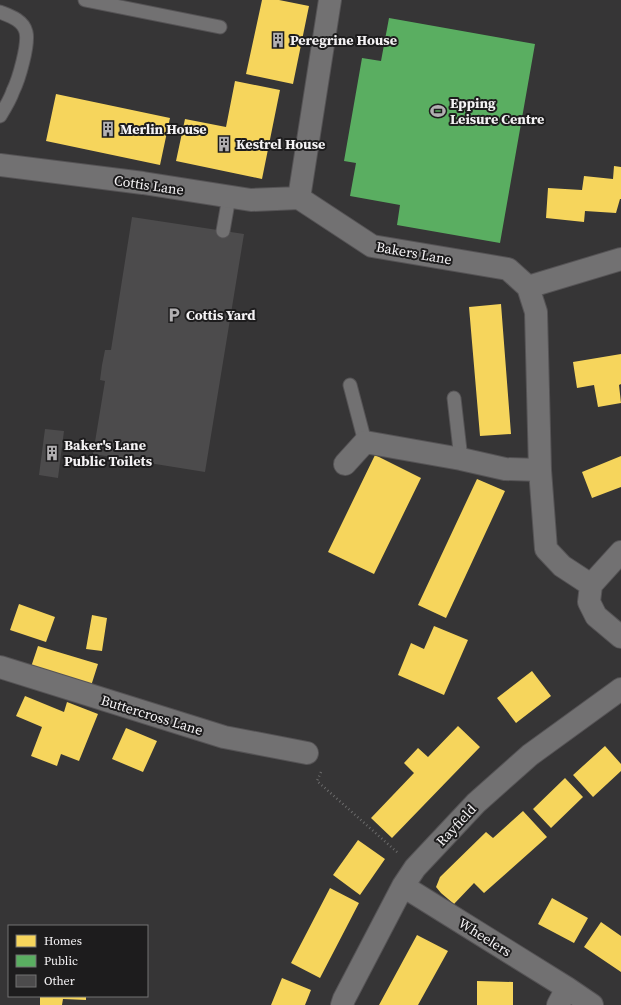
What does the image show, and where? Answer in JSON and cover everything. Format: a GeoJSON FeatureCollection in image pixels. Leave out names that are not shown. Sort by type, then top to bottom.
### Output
{"type":"FeatureCollection","features":[{"type":"Feature","properties":{"kind":"street"},"geometry":{"type":"LineString","coordinates":[[299,198],[330,0]]}},
{"type":"Feature","properties":{"kind":"street","name":"Cottis Lane"},"geometry":{"type":"LineString","coordinates":[[0,164],[250,200],[299,198]]}},
{"type":"Feature","properties":{"kind":"street","name":"Bakers Lane"},"geometry":{"type":"LineString","coordinates":[[299,198],[372,246],[508,269],[528,287]]}},
{"type":"Feature","properties":{"kind":"street"},"geometry":{"type":"LineString","coordinates":[[591,585],[562,566],[546,549],[540,470],[536,312],[528,287],[621,259]]}},
{"type":"Feature","properties":{"kind":"street"},"geometry":{"type":"LineString","coordinates":[[345,464],[366,442],[461,459],[505,469],[540,470]]}},
{"type":"Feature","properties":{"kind":"street"},"geometry":{"type":"LineString","coordinates":[[621,552],[591,585],[589,602],[596,616],[621,637]]}},
{"type":"Feature","properties":{"kind":"street","name":"Buttercross Lane"},"geometry":{"type":"LineString","coordinates":[[0,667],[224,737],[307,753]]}},
{"type":"Feature","properties":{"kind":"street","name":"Rayfield"},"geometry":{"type":"LineString","coordinates":[[342,1005],[403,886],[415,868],[476,803],[530,755],[621,689]]}},
{"type":"Feature","properties":{"kind":"street","name":"Wheelers"},"geometry":{"type":"LineString","coordinates":[[403,886],[562,997],[592,1005]]}},
{"type":"Feature","properties":{"kind":"lane"},"geometry":{"type":"LineString","coordinates":[[84,0],[220,27]]}},
{"type":"Feature","properties":{"kind":"lane"},"geometry":{"type":"LineString","coordinates":[[0,12],[14,17],[21,24],[26,31],[26,43],[14,90],[0,116]]}},
{"type":"Feature","properties":{"kind":"lane"},"geometry":{"type":"LineString","coordinates":[[223,231],[229,197]]}},
{"type":"Feature","properties":{"kind":"lane"},"geometry":{"type":"LineString","coordinates":[[350,385],[366,442]]}},
{"type":"Feature","properties":{"kind":"lane"},"geometry":{"type":"LineString","coordinates":[[454,398],[461,459]]}},
{"type":"Feature","properties":{"kind":"path"},"geometry":{"type":"LineString","coordinates":[[307,753],[326,759],[317,781],[415,868]]}},
{"type":"Feature","properties":{"kind":"building: Homes","name":"Peregrine House"},"geometry":{"type":"Polygon","coordinates":[[[262,0],[279,0],[309,6],[293,84],[246,74],[262,0]]]}},
{"type":"Feature","properties":{"kind":"building: Homes","name":"Kestrel House"},"geometry":{"type":"Polygon","coordinates":[[[235,81],[280,90],[262,179],[176,161],[185,119],[226,127],[235,81]]]}},
{"type":"Feature","properties":{"kind":"building: Homes","name":"Merlin House"},"geometry":{"type":"Polygon","coordinates":[[[56,94],[170,118],[160,165],[46,141],[56,94]]]}},
{"type":"Feature","properties":{"kind":"building: Homes"},"geometry":{"type":"Polygon","coordinates":[[[614,166],[621,167],[621,199],[616,213],[585,211],[584,222],[546,218],[548,188],[582,190],[584,176],[613,179],[614,166]]]}},
{"type":"Feature","properties":{"kind":"building: Homes"},"geometry":{"type":"Polygon","coordinates":[[[501,304],[511,434],[480,436],[469,307],[501,304]]]}},
{"type":"Feature","properties":{"kind":"building: Homes"},"geometry":{"type":"Polygon","coordinates":[[[621,354],[621,384],[619,385],[621,403],[598,407],[594,385],[577,388],[573,362],[621,354]]]}},
{"type":"Feature","properties":{"kind":"building: Homes"},"geometry":{"type":"Polygon","coordinates":[[[375,455],[421,478],[374,574],[328,552],[375,455]]]}},
{"type":"Feature","properties":{"kind":"building: Homes"},"geometry":{"type":"Polygon","coordinates":[[[621,456],[621,487],[592,498],[582,472],[621,456]]]}},
{"type":"Feature","properties":{"kind":"building: Homes"},"geometry":{"type":"Polygon","coordinates":[[[477,479],[505,491],[446,618],[418,605],[477,479]]]}},
{"type":"Feature","properties":{"kind":"building: Homes"},"geometry":{"type":"Polygon","coordinates":[[[19,604],[55,617],[46,642],[10,630],[19,604]]]}},
{"type":"Feature","properties":{"kind":"building: Homes"},"geometry":{"type":"Polygon","coordinates":[[[92,615],[107,618],[102,651],[86,649],[92,615]]]}},
{"type":"Feature","properties":{"kind":"building: Homes"},"geometry":{"type":"Polygon","coordinates":[[[434,626],[468,640],[444,695],[398,675],[411,643],[424,649],[434,626]]]}},
{"type":"Feature","properties":{"kind":"building: Homes"},"geometry":{"type":"Polygon","coordinates":[[[38,646],[98,664],[91,686],[31,667],[38,646]]]}},
{"type":"Feature","properties":{"kind":"building: Homes"},"geometry":{"type":"Polygon","coordinates":[[[532,671],[551,696],[516,723],[497,698],[532,671]]]}},
{"type":"Feature","properties":{"kind":"building: Homes"},"geometry":{"type":"Polygon","coordinates":[[[25,696],[64,712],[67,702],[98,714],[79,761],[61,754],[57,766],[31,756],[42,727],[16,716],[25,696]]]}},
{"type":"Feature","properties":{"kind":"building: Homes"},"geometry":{"type":"Polygon","coordinates":[[[458,726],[480,747],[392,838],[371,818],[414,773],[404,763],[418,748],[428,757],[458,726]]]}},
{"type":"Feature","properties":{"kind":"building: Homes"},"geometry":{"type":"Polygon","coordinates":[[[126,728],[157,741],[143,772],[112,759],[126,728]]]}},
{"type":"Feature","properties":{"kind":"building: Homes"},"geometry":{"type":"Polygon","coordinates":[[[605,746],[621,764],[621,771],[593,797],[573,775],[605,746]]]}},
{"type":"Feature","properties":{"kind":"building: Homes"},"geometry":{"type":"Polygon","coordinates":[[[565,778],[583,797],[551,828],[533,809],[565,778]]]}},
{"type":"Feature","properties":{"kind":"building: Homes"},"geometry":{"type":"Polygon","coordinates":[[[523,811],[547,837],[484,893],[474,883],[454,904],[441,893],[436,887],[440,877],[486,832],[493,838],[523,811]]]}},
{"type":"Feature","properties":{"kind":"building: Homes"},"geometry":{"type":"Polygon","coordinates":[[[358,840],[385,859],[360,895],[333,875],[358,840]]]}},
{"type":"Feature","properties":{"kind":"building: Homes"},"geometry":{"type":"Polygon","coordinates":[[[330,888],[359,903],[320,978],[291,963],[330,888]]]}},
{"type":"Feature","properties":{"kind":"building: Homes"},"geometry":{"type":"Polygon","coordinates":[[[552,898],[588,918],[574,943],[538,924],[552,898]]]}},
{"type":"Feature","properties":{"kind":"building: Homes"},"geometry":{"type":"Polygon","coordinates":[[[601,922],[621,936],[621,972],[584,947],[601,922]]]}},
{"type":"Feature","properties":{"kind":"building: Homes"},"geometry":{"type":"Polygon","coordinates":[[[417,935],[448,951],[418,1005],[379,1005],[417,935]]]}},
{"type":"Feature","properties":{"kind":"building: Homes"},"geometry":{"type":"Polygon","coordinates":[[[282,978],[311,990],[305,1005],[271,1005],[282,978]]]}},
{"type":"Feature","properties":{"kind":"building: Homes"},"geometry":{"type":"Polygon","coordinates":[[[477,981],[513,982],[513,1005],[477,1005],[477,981]]]}},
{"type":"Feature","properties":{"kind":"building: Homes"},"geometry":{"type":"Polygon","coordinates":[[[40,997],[86,997],[86,1000],[63,999],[62,1005],[40,1005],[40,997]]]}},
{"type":"Feature","properties":{"kind":"building: Public","name":"Epping Leisure Centre"},"geometry":{"type":"Polygon","coordinates":[[[389,18],[535,44],[500,243],[397,225],[400,205],[350,196],[356,163],[344,161],[362,58],[381,61],[389,18]]]}},
{"type":"Feature","properties":{"kind":"building: Other","name":"Cottis Yard"},"geometry":{"type":"Polygon","coordinates":[[[132,217],[244,234],[205,472],[93,454],[105,381],[100,380],[102,365],[105,350],[111,350],[132,217]]]}},
{"type":"Feature","properties":{"kind":"building: Other","name":"Baker's Lane Public Toilets"},"geometry":{"type":"Polygon","coordinates":[[[45,429],[64,431],[58,478],[39,475],[45,429]]]}},
{"type":"Feature","properties":{"kind":"place","name":"Peregrine House"},"geometry":{"type":"Point","coordinates":[278,40]}},
{"type":"Feature","properties":{"kind":"place","name":"Epping Leisure Centre"},"geometry":{"type":"Point","coordinates":[438,111]}},
{"type":"Feature","properties":{"kind":"place","name":"Merlin House"},"geometry":{"type":"Point","coordinates":[108,129]}},
{"type":"Feature","properties":{"kind":"place","name":"Kestrel House"},"geometry":{"type":"Point","coordinates":[224,144]}},
{"type":"Feature","properties":{"kind":"place","name":"Cottis Yard"},"geometry":{"type":"Point","coordinates":[174,315]}},
{"type":"Feature","properties":{"kind":"place","name":"Baker's Lane Public Toilets"},"geometry":{"type":"Point","coordinates":[52,453]}}]}
